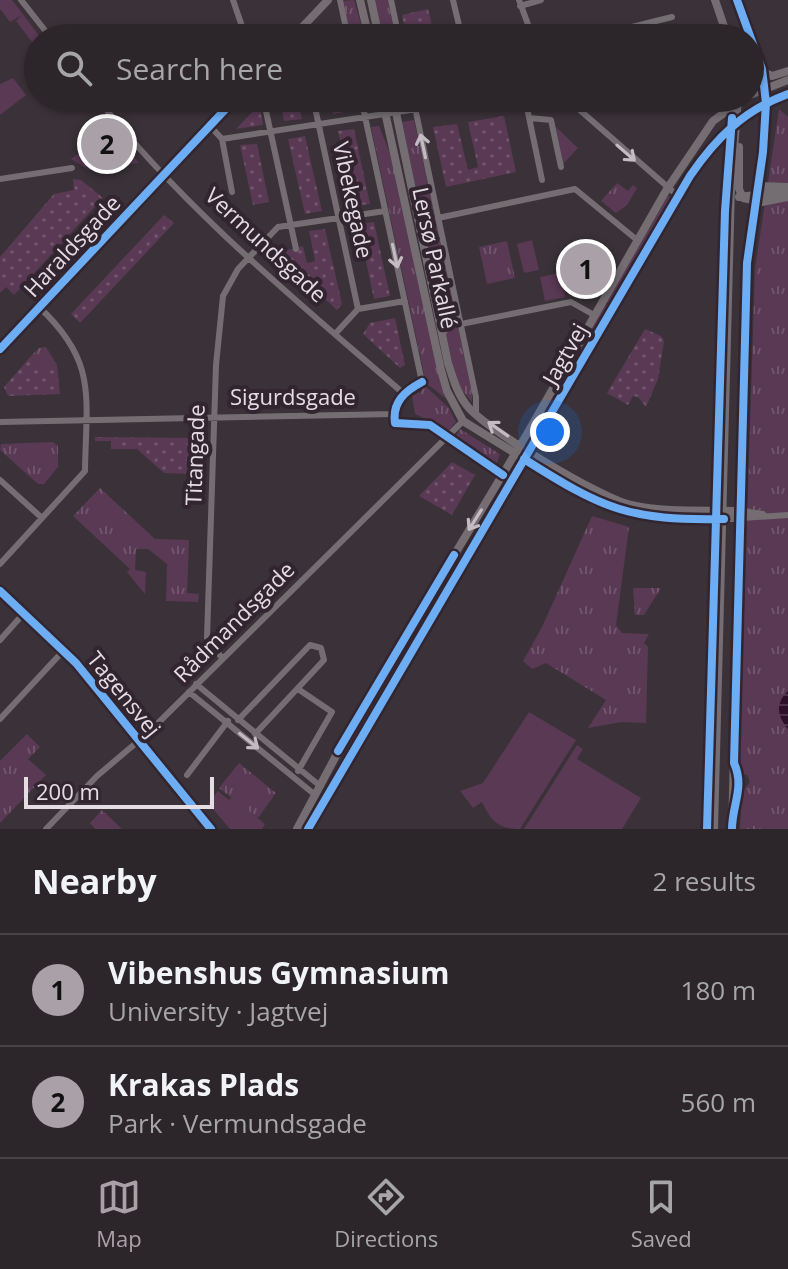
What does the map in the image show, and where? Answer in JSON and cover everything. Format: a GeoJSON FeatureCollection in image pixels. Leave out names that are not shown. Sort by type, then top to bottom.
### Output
{"type":"FeatureCollection","features":[{"type":"Feature","properties":{"kind":"street"},"geometry":{"type":"LineString","coordinates":[[21,0],[40,24]]}},
{"type":"Feature","properties":{"kind":"street"},"geometry":{"type":"LineString","coordinates":[[233,0],[241,24]]}},
{"type":"Feature","properties":{"kind":"street"},"geometry":{"type":"LineString","coordinates":[[305,24],[328,0]]}},
{"type":"Feature","properties":{"kind":"street"},"geometry":{"type":"LineString","coordinates":[[340,0],[345,24]]}},
{"type":"Feature","properties":{"kind":"street"},"geometry":{"type":"LineString","coordinates":[[360,0],[366,24]]}},
{"type":"Feature","properties":{"kind":"street"},"geometry":{"type":"LineString","coordinates":[[371,0],[376,24]]}},
{"type":"Feature","properties":{"kind":"street"},"geometry":{"type":"LineString","coordinates":[[391,0],[396,24]]}},
{"type":"Feature","properties":{"kind":"street"},"geometry":{"type":"LineString","coordinates":[[453,0],[459,24]]}},
{"type":"Feature","properties":{"kind":"street"},"geometry":{"type":"LineString","coordinates":[[527,24],[519,3],[541,0]]}},
{"type":"Feature","properties":{"kind":"street"},"geometry":{"type":"LineString","coordinates":[[715,0],[724,24]]}},
{"type":"Feature","properties":{"kind":"street"},"geometry":{"type":"LineString","coordinates":[[737,0],[745,24]]}},
{"type":"Feature","properties":{"kind":"street"},"geometry":{"type":"LineString","coordinates":[[644,24],[672,17]]}},
{"type":"Feature","properties":{"kind":"street"},"geometry":{"type":"LineString","coordinates":[[764,73],[772,76],[788,71]]}},
{"type":"Feature","properties":{"kind":"street","name":"Jagtvej"},"geometry":{"type":"LineString","coordinates":[[765,89],[788,80]]}},
{"type":"Feature","properties":{"kind":"street"},"geometry":{"type":"LineString","coordinates":[[732,829],[747,263],[766,103],[764,83]]}},
{"type":"Feature","properties":{"kind":"street","name":"Jagtvej"},"geometry":{"type":"LineString","coordinates":[[766,103],[788,94]]}},
{"type":"Feature","properties":{"kind":"street","name":"Vermundsgade"},"geometry":{"type":"LineString","coordinates":[[108,112],[132,143],[164,175],[403,393]]}},
{"type":"Feature","properties":{"kind":"street","name":"Haraldsgade"},"geometry":{"type":"LineString","coordinates":[[0,349],[223,112]]}},
{"type":"Feature","properties":{"kind":"street"},"geometry":{"type":"LineString","coordinates":[[266,112],[296,249]]}},
{"type":"Feature","properties":{"kind":"street","name":"Vibekegade"},"geometry":{"type":"LineString","coordinates":[[316,112],[358,309]]}},
{"type":"Feature","properties":{"kind":"street","name":"Lersø Parkallé"},"geometry":{"type":"LineString","coordinates":[[364,112],[422,382],[403,393]]}},
{"type":"Feature","properties":{"kind":"street"},"geometry":{"type":"LineString","coordinates":[[222,139],[397,112]]}},
{"type":"Feature","properties":{"kind":"street","name":"Lersø Parkallé"},"geometry":{"type":"LineString","coordinates":[[416,112],[476,397],[476,414]]}},
{"type":"Feature","properties":{"kind":"street"},"geometry":{"type":"LineString","coordinates":[[528,112],[542,180]]}},
{"type":"Feature","properties":{"kind":"street"},"geometry":{"type":"LineString","coordinates":[[582,112],[678,196]]}},
{"type":"Feature","properties":{"kind":"street","name":"Jagtvej"},"geometry":{"type":"LineString","coordinates":[[308,829],[524,459],[525,447],[637,240],[713,121],[725,112]]}},
{"type":"Feature","properties":{"kind":"street"},"geometry":{"type":"LineString","coordinates":[[741,112],[738,134],[741,196]]}},
{"type":"Feature","properties":{"kind":"street","name":"Jagtvej"},"geometry":{"type":"LineString","coordinates":[[297,829],[319,785],[515,453],[525,447],[706,152],[738,120],[751,112]]}},
{"type":"Feature","properties":{"kind":"street","name":"Lersø Parkallé"},"geometry":{"type":"LineString","coordinates":[[391,113],[448,363],[455,385],[476,414],[525,447],[618,501],[649,508],[724,515]]}},
{"type":"Feature","properties":{"kind":"street","name":"Lersø Parkallé"},"geometry":{"type":"LineString","coordinates":[[391,113],[441,370],[447,391],[463,421]]}},
{"type":"Feature","properties":{"kind":"street"},"geometry":{"type":"LineString","coordinates":[[530,118],[551,120],[561,167]]}},
{"type":"Feature","properties":{"kind":"street"},"geometry":{"type":"LineString","coordinates":[[210,126],[222,139],[232,192]]}},
{"type":"Feature","properties":{"kind":"street"},"geometry":{"type":"LineString","coordinates":[[714,829],[732,202],[738,134]]}},
{"type":"Feature","properties":{"kind":"street"},"geometry":{"type":"LineString","coordinates":[[0,179],[72,168]]}},
{"type":"Feature","properties":{"kind":"street"},"geometry":{"type":"LineString","coordinates":[[438,218],[575,189],[637,240]]}},
{"type":"Feature","properties":{"kind":"street"},"geometry":{"type":"LineString","coordinates":[[757,194],[788,191]]}},
{"type":"Feature","properties":{"kind":"street"},"geometry":{"type":"LineString","coordinates":[[732,202],[741,196],[788,191]]}},
{"type":"Feature","properties":{"kind":"street"},"geometry":{"type":"LineString","coordinates":[[290,225],[385,211]]}},
{"type":"Feature","properties":{"kind":"street","name":"Titangade"},"geometry":{"type":"LineString","coordinates":[[222,658],[207,638],[220,305],[229,283],[250,256],[274,230],[290,225]]}},
{"type":"Feature","properties":{"kind":"street"},"geometry":{"type":"LineString","coordinates":[[335,334],[358,309],[405,301]]}},
{"type":"Feature","properties":{"kind":"street"},"geometry":{"type":"LineString","coordinates":[[461,324],[571,302],[594,315]]}},
{"type":"Feature","properties":{"kind":"street"},"geometry":{"type":"LineString","coordinates":[[0,564],[85,471],[86,418],[81,359],[69,336],[39,307]]}},
{"type":"Feature","properties":{"kind":"street","name":"Sigurdsgade"},"geometry":{"type":"LineString","coordinates":[[0,422],[394,414],[403,393]]}},
{"type":"Feature","properties":{"kind":"street"},"geometry":{"type":"LineString","coordinates":[[463,421],[611,509],[652,517],[788,515]]}},
{"type":"Feature","properties":{"kind":"street","name":"Rådmandsgade"},"geometry":{"type":"LineString","coordinates":[[46,829],[463,421]]}},
{"type":"Feature","properties":{"kind":"street"},"geometry":{"type":"LineString","coordinates":[[0,480],[42,518]]}},
{"type":"Feature","properties":{"kind":"street","name":"Tagensvej"},"geometry":{"type":"LineString","coordinates":[[0,591],[64,650],[211,829]]}},
{"type":"Feature","properties":{"kind":"street"},"geometry":{"type":"LineString","coordinates":[[0,640],[24,613]]}},
{"type":"Feature","properties":{"kind":"street"},"geometry":{"type":"LineString","coordinates":[[187,775],[227,723],[310,645],[321,648],[324,660],[255,734]]}},
{"type":"Feature","properties":{"kind":"street"},"geometry":{"type":"LineString","coordinates":[[0,719],[64,650]]}},
{"type":"Feature","properties":{"kind":"street"},"geometry":{"type":"LineString","coordinates":[[196,684],[319,785]]}},
{"type":"Feature","properties":{"kind":"street"},"geometry":{"type":"LineString","coordinates":[[293,777],[332,712],[298,689]]}},
{"type":"Feature","properties":{"kind":"street"},"geometry":{"type":"LineString","coordinates":[[189,692],[314,794]]}},
{"type":"Feature","properties":{"kind":"green space"},"geometry":{"type":"Polygon","coordinates":[[[0,0],[12,0],[30,24],[24,24],[24,32],[16,21],[22,15],[10,22],[0,9],[0,0]]]}},
{"type":"Feature","properties":{"kind":"green space"},"geometry":{"type":"Polygon","coordinates":[[[354,0],[361,24],[348,24],[343,1],[354,0]]]}},
{"type":"Feature","properties":{"kind":"green space"},"geometry":{"type":"Polygon","coordinates":[[[374,0],[388,0],[393,24],[380,24],[374,0]]]}},
{"type":"Feature","properties":{"kind":"green space"},"geometry":{"type":"Polygon","coordinates":[[[428,9],[432,24],[404,24],[402,15],[428,9]]]}},
{"type":"Feature","properties":{"kind":"green space"},"geometry":{"type":"Polygon","coordinates":[[[13,78],[24,97],[0,115],[0,84],[13,78]]]}},
{"type":"Feature","properties":{"kind":"green space"},"geometry":{"type":"Polygon","coordinates":[[[779,109],[788,117],[788,829],[740,829],[742,792],[750,782],[747,775],[739,773],[755,269],[779,109]]]}},
{"type":"Feature","properties":{"kind":"green space"},"geometry":{"type":"Polygon","coordinates":[[[252,112],[261,112],[263,125],[236,129],[252,112]]]}},
{"type":"Feature","properties":{"kind":"green space"},"geometry":{"type":"Polygon","coordinates":[[[282,112],[300,112],[302,119],[284,121],[282,112]]]}},
{"type":"Feature","properties":{"kind":"green space"},"geometry":{"type":"Polygon","coordinates":[[[504,116],[516,172],[446,187],[433,127],[457,124],[468,170],[478,167],[468,122],[504,116]]]}},
{"type":"Feature","properties":{"kind":"green space"},"geometry":{"type":"Polygon","coordinates":[[[414,120],[472,389],[472,402],[460,388],[454,372],[402,122],[414,120]]]}},
{"type":"Feature","properties":{"kind":"green space"},"geometry":{"type":"Polygon","coordinates":[[[379,126],[393,161],[449,401],[426,383],[371,127],[379,126]]]}},
{"type":"Feature","properties":{"kind":"green space"},"geometry":{"type":"Polygon","coordinates":[[[556,127],[578,148],[563,164],[556,127]]]}},
{"type":"Feature","properties":{"kind":"green space"},"geometry":{"type":"Polygon","coordinates":[[[111,129],[139,163],[89,170],[71,159],[111,129]]]}},
{"type":"Feature","properties":{"kind":"green space"},"geometry":{"type":"Polygon","coordinates":[[[354,129],[370,204],[354,206],[338,131],[354,129]]]}},
{"type":"Feature","properties":{"kind":"green space"},"geometry":{"type":"Polygon","coordinates":[[[305,136],[322,211],[305,214],[288,139],[305,136]]]}},
{"type":"Feature","properties":{"kind":"green space"},"geometry":{"type":"Polygon","coordinates":[[[257,144],[269,202],[253,205],[240,145],[257,144]]]}},
{"type":"Feature","properties":{"kind":"green space"},"geometry":{"type":"Polygon","coordinates":[[[73,179],[81,180],[103,198],[14,295],[6,287],[0,293],[0,257],[54,194],[74,190],[73,179]]]}},
{"type":"Feature","properties":{"kind":"green space"},"geometry":{"type":"Polygon","coordinates":[[[617,183],[628,191],[633,185],[637,188],[627,205],[616,213],[601,201],[617,183]]]}},
{"type":"Feature","properties":{"kind":"green space"},"geometry":{"type":"Polygon","coordinates":[[[668,196],[673,198],[610,305],[606,302],[668,196]]]}},
{"type":"Feature","properties":{"kind":"green space"},"geometry":{"type":"Polygon","coordinates":[[[164,215],[174,223],[80,323],[71,314],[164,215]]]}},
{"type":"Feature","properties":{"kind":"green space"},"geometry":{"type":"Polygon","coordinates":[[[374,222],[390,296],[374,299],[358,224],[374,222]]]}},
{"type":"Feature","properties":{"kind":"green space"},"geometry":{"type":"Polygon","coordinates":[[[325,229],[342,304],[337,310],[275,253],[303,246],[307,263],[315,261],[309,231],[325,229]]]}},
{"type":"Feature","properties":{"kind":"green space"},"geometry":{"type":"Polygon","coordinates":[[[532,240],[539,270],[524,273],[517,244],[532,240]]]}},
{"type":"Feature","properties":{"kind":"green space"},"geometry":{"type":"Polygon","coordinates":[[[507,241],[515,278],[487,284],[479,247],[507,241]]]}},
{"type":"Feature","properties":{"kind":"green space"},"geometry":{"type":"Polygon","coordinates":[[[560,273],[565,297],[545,301],[540,277],[560,273]]]}},
{"type":"Feature","properties":{"kind":"green space"},"geometry":{"type":"Polygon","coordinates":[[[605,304],[609,306],[532,433],[605,304]]]}},
{"type":"Feature","properties":{"kind":"green space"},"geometry":{"type":"Polygon","coordinates":[[[395,318],[405,365],[400,368],[363,334],[370,323],[395,318]]]}},
{"type":"Feature","properties":{"kind":"green space"},"geometry":{"type":"Polygon","coordinates":[[[645,329],[661,336],[664,341],[658,379],[646,407],[638,397],[633,396],[628,405],[607,393],[645,329]]]}},
{"type":"Feature","properties":{"kind":"green space"},"geometry":{"type":"Polygon","coordinates":[[[46,347],[57,365],[44,369],[35,365],[31,356],[39,348],[46,347]]]}},
{"type":"Feature","properties":{"kind":"green space"},"geometry":{"type":"Polygon","coordinates":[[[31,356],[35,365],[44,368],[57,365],[60,394],[8,396],[4,387],[31,356]]]}},
{"type":"Feature","properties":{"kind":"green space"},"geometry":{"type":"Polygon","coordinates":[[[423,384],[448,407],[456,422],[449,430],[415,414],[412,396],[421,392],[423,384]]]}},
{"type":"Feature","properties":{"kind":"green space"},"geometry":{"type":"Polygon","coordinates":[[[460,429],[500,454],[497,463],[483,460],[454,438],[460,429]]]}},
{"type":"Feature","properties":{"kind":"green space"},"geometry":{"type":"Polygon","coordinates":[[[95,437],[193,438],[189,474],[164,473],[137,449],[111,449],[111,441],[95,441],[95,437]]]}},
{"type":"Feature","properties":{"kind":"green space"},"geometry":{"type":"Polygon","coordinates":[[[53,442],[58,446],[58,467],[44,484],[38,484],[0,450],[1,444],[53,442]]]}},
{"type":"Feature","properties":{"kind":"green space"},"geometry":{"type":"Polygon","coordinates":[[[452,462],[475,475],[452,515],[419,496],[452,462]]]}},
{"type":"Feature","properties":{"kind":"green space"},"geometry":{"type":"Polygon","coordinates":[[[100,488],[155,539],[189,540],[187,593],[199,594],[198,602],[166,601],[167,564],[148,549],[136,549],[135,570],[146,572],[145,594],[127,572],[130,569],[73,516],[100,488]]]}},
{"type":"Feature","properties":{"kind":"green space"},"geometry":{"type":"Polygon","coordinates":[[[592,516],[629,527],[616,625],[622,633],[649,634],[644,643],[648,647],[646,723],[621,722],[588,728],[606,700],[546,663],[532,669],[523,661],[542,627],[592,516]]]}},
{"type":"Feature","properties":{"kind":"green space"},"geometry":{"type":"Polygon","coordinates":[[[459,553],[464,555],[306,822],[459,553]]]}},
{"type":"Feature","properties":{"kind":"green space"},"geometry":{"type":"Polygon","coordinates":[[[633,588],[661,588],[644,615],[635,615],[633,588]]]}},
{"type":"Feature","properties":{"kind":"green space"},"geometry":{"type":"Polygon","coordinates":[[[529,712],[576,740],[520,829],[512,829],[496,823],[482,802],[473,808],[460,791],[483,783],[529,712]]]}},
{"type":"Feature","properties":{"kind":"green space"},"geometry":{"type":"Polygon","coordinates":[[[27,734],[40,747],[28,759],[46,775],[0,823],[0,761],[27,734]]]}},
{"type":"Feature","properties":{"kind":"green space"},"geometry":{"type":"Polygon","coordinates":[[[577,745],[583,749],[577,759],[641,798],[622,829],[524,829],[577,745]]]}},
{"type":"Feature","properties":{"kind":"green space"},"geometry":{"type":"Polygon","coordinates":[[[239,763],[276,793],[258,818],[219,788],[239,763]]]}},
{"type":"Feature","properties":{"kind":"green space"},"geometry":{"type":"Polygon","coordinates":[[[218,791],[229,800],[232,797],[265,824],[262,829],[230,829],[208,803],[218,791]]]}},
{"type":"Feature","properties":{"kind":"green space"},"geometry":{"type":"Polygon","coordinates":[[[102,810],[122,829],[95,829],[90,823],[102,810]]]}},
{"type":"Feature","properties":{"kind":"shaded area"},"geometry":{"type":"Polygon","coordinates":[[[788,691],[788,729],[779,710],[781,700],[788,691]]]}},
{"type":"Feature","properties":{"kind":"cycle path"},"geometry":{"type":"LineString","coordinates":[[737,0],[746,24]]}},
{"type":"Feature","properties":{"kind":"cycle path"},"geometry":{"type":"LineString","coordinates":[[732,829],[738,788],[734,763],[747,263],[763,152],[764,86]]}},
{"type":"Feature","properties":{"kind":"cycle path"},"geometry":{"type":"LineString","coordinates":[[764,105],[788,94]]}},
{"type":"Feature","properties":{"kind":"cycle path"},"geometry":{"type":"LineString","coordinates":[[0,349],[223,112]]}},
{"type":"Feature","properties":{"kind":"cycle path"},"geometry":{"type":"LineString","coordinates":[[308,829],[690,176],[710,149],[752,112]]}},
{"type":"Feature","properties":{"kind":"cycle path"},"geometry":{"type":"LineString","coordinates":[[707,829],[725,211],[732,118]]}},
{"type":"Feature","properties":{"kind":"cycle path"},"geometry":{"type":"LineString","coordinates":[[422,382],[401,398],[395,423],[430,425],[503,475]]}},
{"type":"Feature","properties":{"kind":"cycle path"},"geometry":{"type":"LineString","coordinates":[[524,459],[575,490],[618,508],[664,518],[724,519]]}},
{"type":"Feature","properties":{"kind":"cycle path"},"geometry":{"type":"LineString","coordinates":[[338,751],[454,555]]}},
{"type":"Feature","properties":{"kind":"cycle path"},"geometry":{"type":"LineString","coordinates":[[0,591],[76,663],[211,829]]}},
{"type":"Feature","properties":{"kind":"place","name":"Krakas Plads"},"geometry":{"type":"Point","coordinates":[107,144]}},
{"type":"Feature","properties":{"kind":"place","name":"Vibenshus Gymnasium"},"geometry":{"type":"Point","coordinates":[586,269]}}]}
